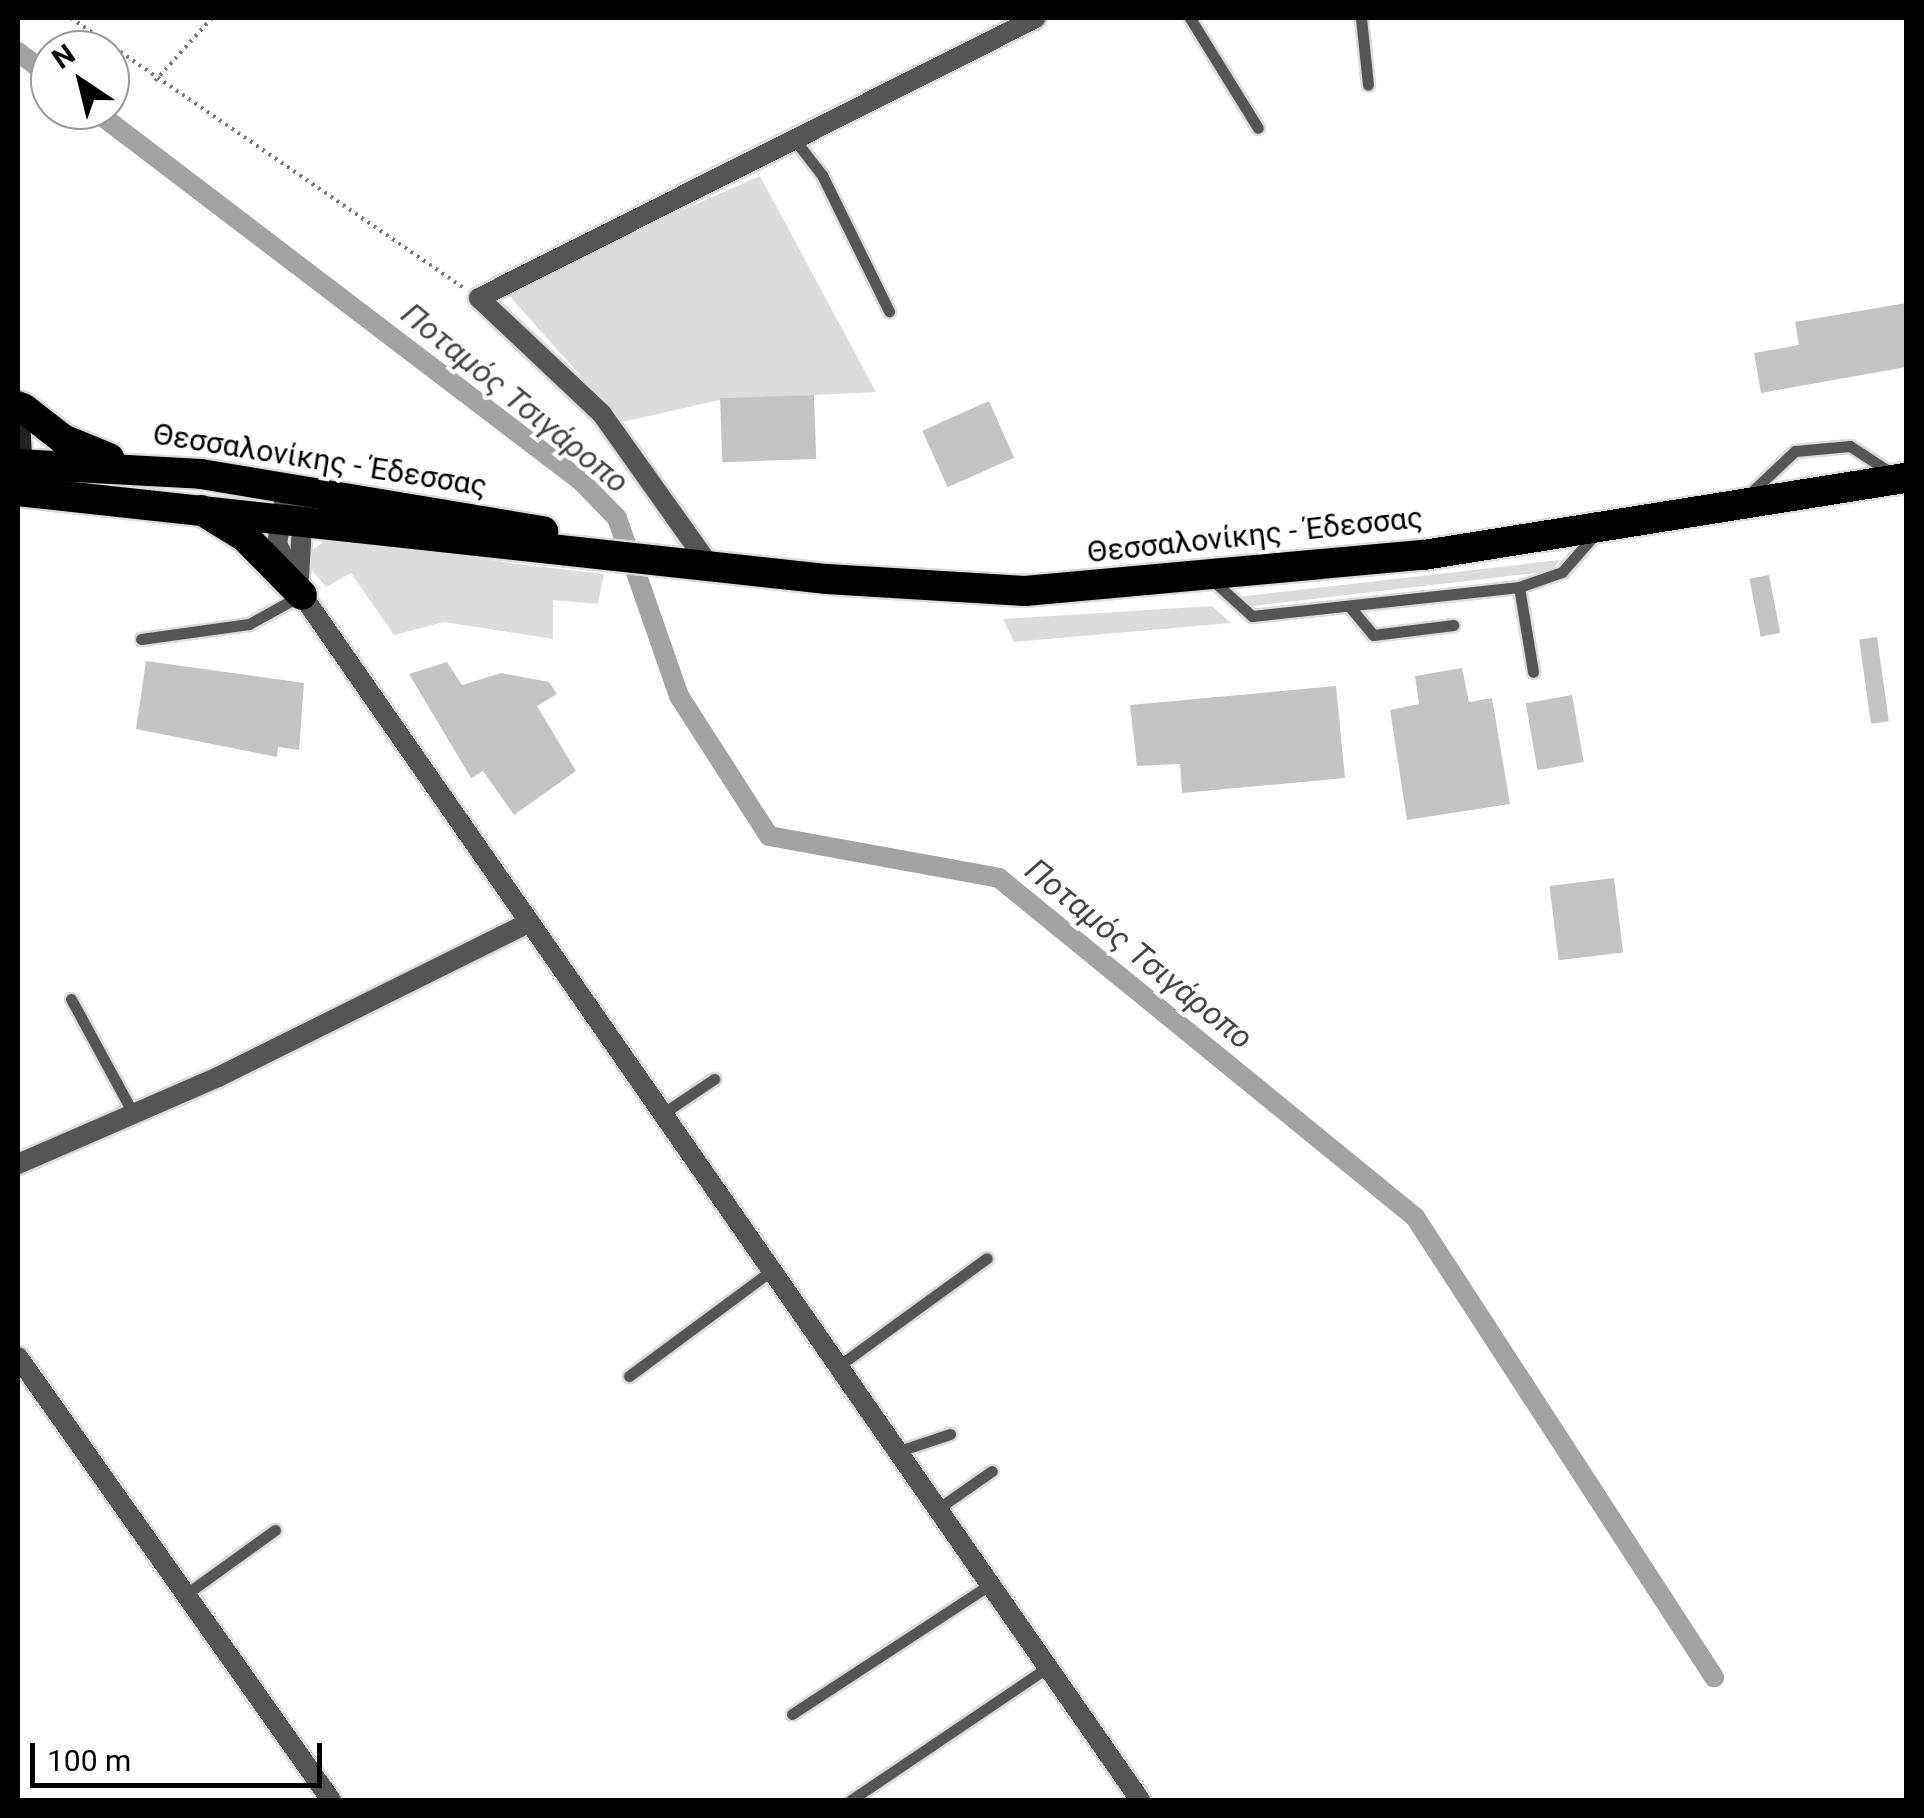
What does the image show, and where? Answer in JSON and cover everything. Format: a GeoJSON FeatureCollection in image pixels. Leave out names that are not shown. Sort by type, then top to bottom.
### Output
{"type":"FeatureCollection","features":[{"type":"Feature","properties":{"kind":"highway"},"geometry":{"type":"LineString","coordinates":[[20,404],[63,440],[135,468]]}},
{"type":"Feature","properties":{"kind":"highway","name":"Θεσσαλονίκης - Έδεσσας"},"geometry":{"type":"LineString","coordinates":[[20,478],[135,468],[293,500],[608,549],[951,590],[1210,578],[1600,528],[1904,483]]}},
{"type":"Feature","properties":{"kind":"highway","name":"Θεσσαλονίκης - Έδεσσας"},"geometry":{"type":"LineString","coordinates":[[20,478],[190,504],[293,500]]}},
{"type":"Feature","properties":{"kind":"highway"},"geometry":{"type":"LineString","coordinates":[[190,504],[245,537],[302,595]]}},
{"type":"Feature","properties":{"kind":"main road"},"geometry":{"type":"LineString","coordinates":[[20,404],[20,478]]}},
{"type":"Feature","properties":{"kind":"street"},"geometry":{"type":"LineString","coordinates":[[698,561],[602,414],[479,298],[790,136],[1036,18]]}},
{"type":"Feature","properties":{"kind":"street"},"geometry":{"type":"LineString","coordinates":[[293,500],[302,595],[1140,1800]]}},
{"type":"Feature","properties":{"kind":"street"},"geometry":{"type":"LineString","coordinates":[[18,1164],[133,1113],[530,922]]}},
{"type":"Feature","properties":{"kind":"street"},"geometry":{"type":"LineString","coordinates":[[18,1357],[189,1592],[331,1800]]}},
{"type":"Feature","properties":{"kind":"lane"},"geometry":{"type":"LineString","coordinates":[[1190,18],[1258,128]]}},
{"type":"Feature","properties":{"kind":"lane"},"geometry":{"type":"LineString","coordinates":[[1361,18],[1368,86]]}},
{"type":"Feature","properties":{"kind":"lane"},"geometry":{"type":"LineString","coordinates":[[790,136],[822,174],[889,311]]}},
{"type":"Feature","properties":{"kind":"lane"},"geometry":{"type":"LineString","coordinates":[[1737,507],[1794,451],[1850,446],[1904,483]]}},
{"type":"Feature","properties":{"kind":"lane"},"geometry":{"type":"LineString","coordinates":[[1210,578],[1245,616],[1519,587],[1562,572],[1600,528]]}},
{"type":"Feature","properties":{"kind":"lane"},"geometry":{"type":"LineString","coordinates":[[1519,587],[1532,672]]}},
{"type":"Feature","properties":{"kind":"lane"},"geometry":{"type":"LineString","coordinates":[[141,639],[249,624],[302,595]]}},
{"type":"Feature","properties":{"kind":"lane"},"geometry":{"type":"LineString","coordinates":[[1350,606],[1373,635],[1452,625]]}},
{"type":"Feature","properties":{"kind":"lane"},"geometry":{"type":"LineString","coordinates":[[71,999],[133,1113]]}},
{"type":"Feature","properties":{"kind":"lane"},"geometry":{"type":"LineString","coordinates":[[662,1114],[714,1079]]}},
{"type":"Feature","properties":{"kind":"lane"},"geometry":{"type":"LineString","coordinates":[[837,1366],[987,1258]]}},
{"type":"Feature","properties":{"kind":"lane"},"geometry":{"type":"LineString","coordinates":[[629,1376],[771,1271]]}},
{"type":"Feature","properties":{"kind":"lane"},"geometry":{"type":"LineString","coordinates":[[896,1452],[950,1434]]}},
{"type":"Feature","properties":{"kind":"lane"},"geometry":{"type":"LineString","coordinates":[[936,1510],[992,1471]]}},
{"type":"Feature","properties":{"kind":"lane"},"geometry":{"type":"LineString","coordinates":[[189,1592],[276,1530]]}},
{"type":"Feature","properties":{"kind":"lane"},"geometry":{"type":"LineString","coordinates":[[792,1714],[989,1584]]}},
{"type":"Feature","properties":{"kind":"lane"},"geometry":{"type":"LineString","coordinates":[[850,1800],[1047,1668]]}},
{"type":"Feature","properties":{"kind":"path"},"geometry":{"type":"LineString","coordinates":[[71,18],[154,81],[479,298]]}},
{"type":"Feature","properties":{"kind":"path"},"geometry":{"type":"LineString","coordinates":[[154,81],[212,18]]}},
{"type":"Feature","properties":{"kind":"shaded area"},"geometry":{"type":"Polygon","coordinates":[[[760,176],[876,392],[720,400],[622,422],[503,289],[760,176]]]}},
{"type":"Feature","properties":{"kind":"shaded area"},"geometry":{"type":"Polygon","coordinates":[[[348,538],[604,574],[598,604],[553,600],[553,639],[444,622],[394,635],[351,573],[326,587],[310,568],[311,551],[327,539],[348,538]]]}},
{"type":"Feature","properties":{"kind":"shaded area"},"geometry":{"type":"Polygon","coordinates":[[[1560,560],[1552,571],[1253,606],[1237,597],[1560,560]]]}},
{"type":"Feature","properties":{"kind":"shaded area"},"geometry":{"type":"Polygon","coordinates":[[[1212,606],[1231,623],[1014,642],[1003,619],[1212,606]]]}},
{"type":"Feature","properties":{"kind":"building"},"geometry":{"type":"Polygon","coordinates":[[[1906,303],[1906,367],[1761,393],[1754,353],[1799,345],[1795,322],[1906,303]]]}},
{"type":"Feature","properties":{"kind":"building"},"geometry":{"type":"Polygon","coordinates":[[[814,395],[816,459],[722,462],[720,398],[814,395]]]}},
{"type":"Feature","properties":{"kind":"building"},"geometry":{"type":"Polygon","coordinates":[[[989,401],[1014,458],[948,487],[922,431],[989,401]]]}},
{"type":"Feature","properties":{"kind":"building"},"geometry":{"type":"Polygon","coordinates":[[[1769,575],[1780,633],[1761,637],[1749,579],[1769,575]]]}},
{"type":"Feature","properties":{"kind":"building"},"geometry":{"type":"Polygon","coordinates":[[[1877,637],[1889,721],[1871,724],[1859,640],[1877,637]]]}},
{"type":"Feature","properties":{"kind":"building"},"geometry":{"type":"Polygon","coordinates":[[[146,661],[304,683],[299,750],[278,747],[277,757],[136,729],[146,661]]]}},
{"type":"Feature","properties":{"kind":"building"},"geometry":{"type":"Polygon","coordinates":[[[447,662],[462,685],[501,673],[549,682],[557,694],[537,706],[576,771],[514,815],[483,771],[471,778],[409,674],[447,662]]]}},
{"type":"Feature","properties":{"kind":"building"},"geometry":{"type":"Polygon","coordinates":[[[1462,668],[1469,702],[1492,698],[1510,804],[1407,820],[1390,710],[1419,704],[1415,676],[1462,668]]]}},
{"type":"Feature","properties":{"kind":"building"},"geometry":{"type":"Polygon","coordinates":[[[1336,686],[1345,778],[1182,793],[1180,764],[1137,766],[1130,705],[1336,686]]]}},
{"type":"Feature","properties":{"kind":"building"},"geometry":{"type":"Polygon","coordinates":[[[1572,695],[1584,762],[1538,770],[1526,703],[1572,695]]]}},
{"type":"Feature","properties":{"kind":"building"},"geometry":{"type":"Polygon","coordinates":[[[1614,878],[1623,952],[1559,960],[1549,886],[1614,878]]]}},
{"type":"Feature","properties":{"kind":"waterway","name":"Ποταμός Τσιγάροπο"},"geometry":{"type":"LineString","coordinates":[[18,52],[30,61]]}},
{"type":"Feature","properties":{"kind":"waterway","name":"Ποταμός Τσιγάροπο"},"geometry":{"type":"LineString","coordinates":[[120,130],[581,481],[617,518],[679,696],[769,836],[999,878],[1415,1217],[1714,1677]]}}]}
